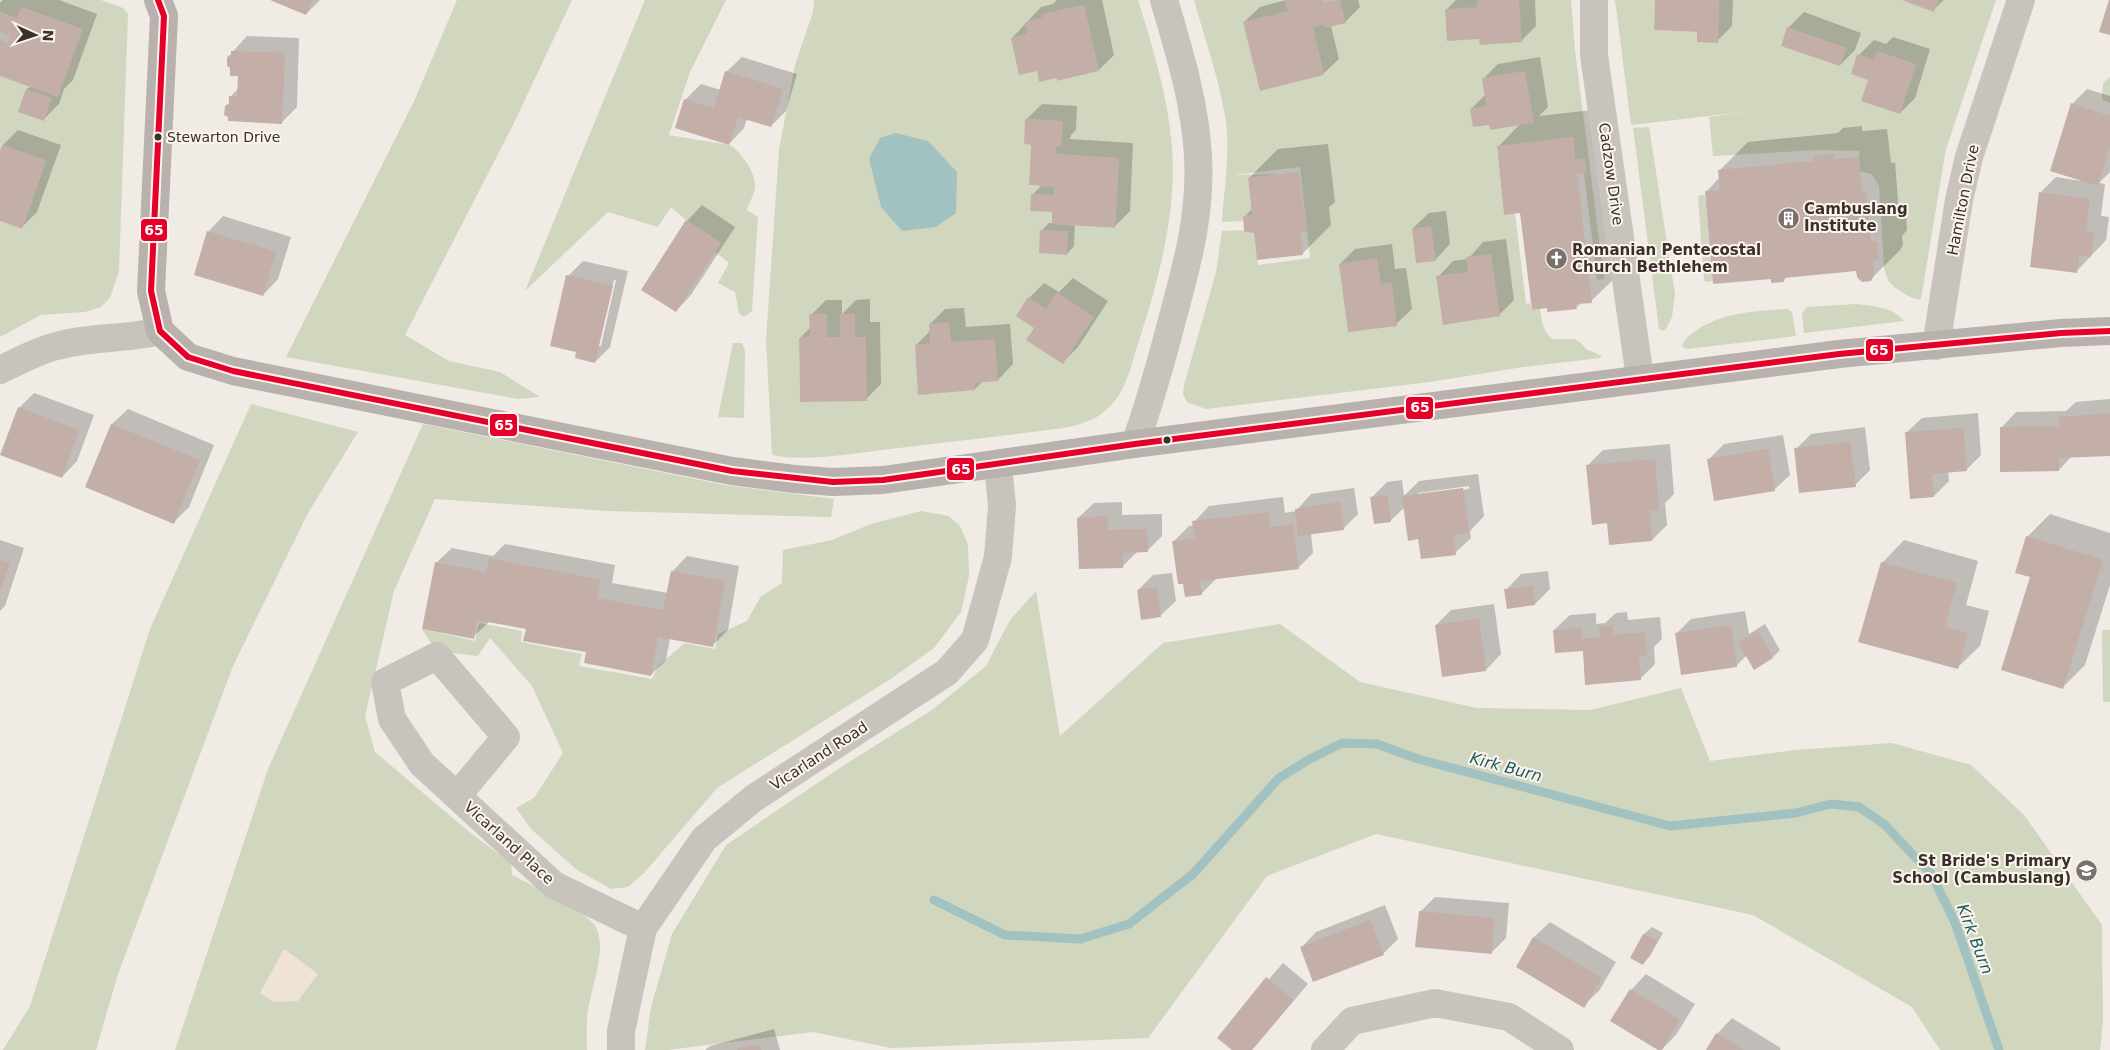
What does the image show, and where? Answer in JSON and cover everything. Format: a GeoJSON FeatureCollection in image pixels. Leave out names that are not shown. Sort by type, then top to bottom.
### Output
{"type":"FeatureCollection","features":[{"type":"Feature","properties":{"kind":"main road"},"geometry":{"type":"LineString","coordinates":[[158,0],[164,16],[151,291],[160,332],[188,357],[233,371],[732,471],[785,479],[833,482],[883,480],[1135,444],[1640,378],[1839,354],[2062,333],[2110,331]]}},
{"type":"Feature","properties":{"kind":"street"},"geometry":{"type":"LineString","coordinates":[[1135,444],[1156,386],[1194,238],[1198,181],[1194,116],[1181,58],[1164,0]]}},
{"type":"Feature","properties":{"kind":"street","name":"Cadzow Drive"},"geometry":{"type":"LineString","coordinates":[[1594,0],[1594,55],[1640,378]]}},
{"type":"Feature","properties":{"kind":"street","name":"Hamilton Drive"},"geometry":{"type":"LineString","coordinates":[[1936,346],[1959,200],[1969,157],[2020,0]]}},
{"type":"Feature","properties":{"kind":"street"},"geometry":{"type":"LineString","coordinates":[[0,370],[53,347],[106,338],[135,338],[160,332]]}},
{"type":"Feature","properties":{"kind":"street","name":"Vicarland Road"},"geometry":{"type":"LineString","coordinates":[[621,1050],[621,1031],[643,928],[704,839],[754,798],[947,672],[975,640],[998,557],[1002,506],[998,465]]}},
{"type":"Feature","properties":{"kind":"street","name":"Vicarland Place"},"geometry":{"type":"LineString","coordinates":[[457,796],[506,737],[437,656],[385,682],[392,719],[422,764],[554,885],[643,928]]}},
{"type":"Feature","properties":{"kind":"street"},"geometry":{"type":"LineString","coordinates":[[1325,1050],[1352,1021],[1435,1003],[1509,1017],[1560,1050]]}},
{"type":"Feature","properties":{"kind":"green space"},"geometry":{"type":"Polygon","coordinates":[[[0,0],[101,0],[123,8],[128,14],[119,271],[110,298],[101,307],[85,312],[41,315],[0,337],[0,221],[22,229],[46,161],[2,145],[0,151],[0,76],[83,30],[22,7],[17,18],[0,12],[0,0]]]}},
{"type":"Feature","properties":{"kind":"green space"},"geometry":{"type":"Polygon","coordinates":[[[457,0],[572,0],[513,125],[405,335],[449,361],[500,372],[540,397],[518,399],[286,357],[415,99],[457,0]]]}},
{"type":"Feature","properties":{"kind":"green space"},"geometry":{"type":"Polygon","coordinates":[[[645,0],[726,0],[690,72],[669,135],[729,145],[743,157],[751,170],[755,188],[747,210],[758,217],[752,311],[744,317],[739,313],[735,292],[718,283],[729,263],[715,252],[721,243],[686,220],[671,207],[658,227],[608,212],[525,291],[645,0]]]}},
{"type":"Feature","properties":{"kind":"green space"},"geometry":{"type":"Polygon","coordinates":[[[814,0],[1138,0],[1154,54],[1167,110],[1172,147],[1172,197],[1159,272],[1131,368],[1118,397],[1103,413],[1078,425],[1041,431],[826,457],[798,458],[772,455],[766,340],[779,150],[795,65],[813,12],[814,0]],[[1084,5],[1042,14],[1042,18],[1025,22],[1039,81],[1056,78],[1057,81],[1099,71],[1084,5]],[[1026,119],[1024,144],[1031,145],[1029,185],[1054,187],[1054,195],[1031,194],[1031,211],[1052,212],[1052,224],[1115,228],[1119,158],[1056,154],[1056,146],[1061,146],[1062,121],[1026,119]],[[810,314],[810,337],[799,338],[800,402],[866,337],[855,337],[855,314],[840,314],[840,337],[827,337],[827,314],[810,314]]]}},
{"type":"Feature","properties":{"kind":"green space"},"geometry":{"type":"Polygon","coordinates":[[[1194,0],[1285,0],[1288,11],[1252,56],[1260,91],[1324,75],[1313,27],[1324,24],[1325,28],[1345,23],[1340,0],[1571,0],[1575,50],[1604,279],[1597,280],[1584,173],[1586,173],[1585,159],[1575,160],[1573,137],[1497,147],[1504,214],[1515,213],[1526,304],[1530,303],[1532,310],[1540,309],[1544,329],[1552,339],[1574,339],[1580,342],[1586,349],[1602,356],[1600,358],[1523,367],[1430,382],[1206,409],[1187,402],[1183,394],[1184,385],[1216,272],[1222,231],[1244,230],[1245,232],[1254,233],[1258,265],[1310,258],[1311,265],[1300,167],[1233,175],[1281,174],[1248,178],[1252,215],[1243,216],[1244,221],[1222,222],[1227,159],[1226,122],[1216,76],[1194,0]]]}},
{"type":"Feature","properties":{"kind":"green space"},"geometry":{"type":"Polygon","coordinates":[[[1615,0],[1655,0],[1654,30],[1697,32],[1718,42],[1719,0],[1900,0],[1934,11],[1938,0],[1996,0],[1946,149],[1921,299],[1913,298],[1903,293],[1894,287],[1887,278],[1884,268],[1879,186],[1872,174],[1860,171],[1859,151],[1818,150],[1713,156],[1709,117],[1744,112],[1631,125],[1615,0]]]}},
{"type":"Feature","properties":{"kind":"green space"},"geometry":{"type":"Polygon","coordinates":[[[2110,77],[2110,103],[2102,99],[2103,83],[2110,77]]]}},
{"type":"Feature","properties":{"kind":"green space"},"geometry":{"type":"Polygon","coordinates":[[[1649,127],[1675,294],[1672,317],[1663,331],[1659,329],[1633,128],[1649,127]]]}},
{"type":"Feature","properties":{"kind":"green space"},"geometry":{"type":"Polygon","coordinates":[[[1699,195],[1705,195],[1713,281],[1706,282],[1704,280],[1699,195]]]}},
{"type":"Feature","properties":{"kind":"green space"},"geometry":{"type":"Polygon","coordinates":[[[1856,304],[1889,310],[1900,316],[1904,321],[1804,333],[1802,313],[1807,307],[1856,304]]]}},
{"type":"Feature","properties":{"kind":"green space"},"geometry":{"type":"Polygon","coordinates":[[[1788,309],[1792,312],[1796,336],[1687,349],[1682,347],[1685,340],[1694,332],[1727,316],[1788,309]]]}},
{"type":"Feature","properties":{"kind":"green space"},"geometry":{"type":"Polygon","coordinates":[[[733,343],[742,343],[745,351],[744,418],[718,417],[733,343]]]}},
{"type":"Feature","properties":{"kind":"green space"},"geometry":{"type":"Polygon","coordinates":[[[251,404],[358,432],[308,513],[233,666],[118,974],[96,1050],[3,1050],[30,1006],[150,629],[251,404]]]}},
{"type":"Feature","properties":{"kind":"green space"},"geometry":{"type":"Polygon","coordinates":[[[423,424],[725,485],[834,499],[831,517],[608,511],[435,499],[394,591],[365,716],[375,752],[468,831],[511,863],[512,875],[574,908],[592,922],[598,931],[600,942],[599,955],[588,1008],[587,1050],[175,1050],[268,769],[423,424]]]}},
{"type":"Feature","properties":{"kind":"green space"},"geometry":{"type":"Polygon","coordinates":[[[921,511],[949,516],[960,526],[968,544],[969,576],[961,612],[934,648],[892,678],[717,788],[644,873],[628,887],[611,889],[577,870],[531,829],[516,808],[534,798],[563,753],[532,686],[490,638],[478,656],[436,651],[422,629],[475,641],[479,623],[522,631],[521,642],[582,654],[579,666],[652,679],[659,665],[685,643],[715,649],[718,634],[747,621],[761,596],[782,583],[783,550],[832,540],[871,524],[921,511]]]}},
{"type":"Feature","properties":{"kind":"green space"},"geometry":{"type":"Polygon","coordinates":[[[1036,591],[1060,736],[1163,643],[1280,624],[1360,682],[1477,708],[1590,710],[1681,688],[1710,761],[1796,750],[1892,743],[1971,765],[2024,815],[2102,925],[2103,1022],[2100,1050],[1940,1050],[1912,1007],[1753,915],[1376,834],[1267,876],[1148,1038],[891,1048],[813,1032],[667,1050],[645,1050],[651,1007],[672,934],[726,845],[841,767],[932,710],[986,666],[1010,620],[1036,591]]]}},
{"type":"Feature","properties":{"kind":"green space"},"geometry":{"type":"Polygon","coordinates":[[[2102,630],[2110,630],[2110,702],[2103,702],[2102,630]]]}},
{"type":"Feature","properties":{"kind":"shaded area"},"geometry":{"type":"Polygon","coordinates":[[[284,949],[318,974],[298,1001],[273,1002],[260,993],[284,949]]]}},
{"type":"Feature","properties":{"kind":"water"},"geometry":{"type":"Polygon","coordinates":[[[896,133],[928,141],[957,172],[956,213],[936,227],[902,231],[881,207],[869,159],[880,138],[896,133]]]}},
{"type":"Feature","properties":{"kind":"building"},"geometry":{"type":"Polygon","coordinates":[[[270,0],[313,0],[306,15],[270,0]]]}},
{"type":"Feature","properties":{"kind":"building"},"geometry":{"type":"Polygon","coordinates":[[[1285,0],[1322,0],[1323,3],[1340,0],[1346,23],[1325,28],[1324,24],[1313,27],[1324,75],[1260,91],[1243,22],[1288,11],[1285,0]]]}},
{"type":"Feature","properties":{"kind":"building"},"geometry":{"type":"Polygon","coordinates":[[[1477,0],[1519,0],[1522,42],[1480,45],[1479,39],[1447,41],[1445,9],[1477,7],[1477,0]]]}},
{"type":"Feature","properties":{"kind":"building"},"geometry":{"type":"Polygon","coordinates":[[[1655,0],[1719,0],[1718,43],[1697,42],[1697,32],[1654,30],[1655,0]]]}},
{"type":"Feature","properties":{"kind":"building"},"geometry":{"type":"Polygon","coordinates":[[[1901,0],[1938,0],[1934,12],[1901,0]]]}},
{"type":"Feature","properties":{"kind":"building"},"geometry":{"type":"Polygon","coordinates":[[[2110,0],[2110,35],[2099,32],[2110,0]]]}},
{"type":"Feature","properties":{"kind":"building"},"geometry":{"type":"Polygon","coordinates":[[[1084,5],[1099,71],[1057,81],[1056,78],[1039,82],[1037,71],[1019,75],[1011,38],[1027,34],[1025,22],[1042,18],[1041,14],[1084,5]]]}},
{"type":"Feature","properties":{"kind":"building"},"geometry":{"type":"Polygon","coordinates":[[[21,7],[83,29],[58,97],[0,76],[0,40],[8,43],[10,36],[0,32],[0,12],[17,18],[21,7]]]}},
{"type":"Feature","properties":{"kind":"building"},"geometry":{"type":"Polygon","coordinates":[[[1787,27],[1847,48],[1840,66],[1781,46],[1787,27]]]}},
{"type":"Feature","properties":{"kind":"building"},"geometry":{"type":"Polygon","coordinates":[[[231,51],[285,53],[282,124],[228,121],[228,117],[224,115],[225,106],[229,104],[229,96],[237,97],[238,76],[230,76],[230,68],[227,66],[227,57],[231,55],[231,51]]]}},
{"type":"Feature","properties":{"kind":"building"},"geometry":{"type":"Polygon","coordinates":[[[1877,51],[1916,64],[1900,114],[1861,101],[1868,80],[1851,74],[1857,54],[1874,60],[1877,51]]]}},
{"type":"Feature","properties":{"kind":"building"},"geometry":{"type":"Polygon","coordinates":[[[725,71],[783,89],[771,127],[738,117],[729,145],[675,128],[684,99],[714,108],[725,71]]]}},
{"type":"Feature","properties":{"kind":"building"},"geometry":{"type":"Polygon","coordinates":[[[1525,71],[1534,123],[1490,130],[1489,125],[1473,127],[1470,109],[1486,106],[1482,78],[1525,71]]]}},
{"type":"Feature","properties":{"kind":"building"},"geometry":{"type":"Polygon","coordinates":[[[26,89],[52,98],[44,121],[18,112],[26,89]]]}},
{"type":"Feature","properties":{"kind":"building"},"geometry":{"type":"Polygon","coordinates":[[[2071,103],[2110,116],[2110,147],[2098,186],[2050,171],[2071,103]]]}},
{"type":"Feature","properties":{"kind":"building"},"geometry":{"type":"Polygon","coordinates":[[[1025,119],[1063,121],[1061,146],[1056,146],[1056,154],[1119,158],[1115,228],[1052,224],[1052,212],[1030,211],[1031,194],[1054,195],[1054,187],[1029,185],[1031,145],[1024,144],[1025,119]]]}},
{"type":"Feature","properties":{"kind":"building","name":"Romanian Pentecostal Church Bethlehem"},"geometry":{"type":"Polygon","coordinates":[[[1573,137],[1575,160],[1585,158],[1586,173],[1577,174],[1592,303],[1576,304],[1577,309],[1547,312],[1547,308],[1532,310],[1520,213],[1504,215],[1497,146],[1573,137]]]}},
{"type":"Feature","properties":{"kind":"building"},"geometry":{"type":"Polygon","coordinates":[[[2,145],[46,160],[22,229],[0,221],[0,151],[2,145]]]}},
{"type":"Feature","properties":{"kind":"building","name":"Cambuslang Institute"},"geometry":{"type":"Polygon","coordinates":[[[1834,154],[1834,159],[1859,157],[1862,191],[1866,191],[1871,242],[1877,241],[1879,260],[1873,261],[1874,275],[1871,281],[1862,282],[1857,277],[1856,271],[1784,278],[1784,282],[1771,283],[1771,279],[1713,284],[1705,191],[1720,190],[1718,170],[1813,161],[1813,156],[1834,154]]]}},
{"type":"Feature","properties":{"kind":"building"},"geometry":{"type":"Polygon","coordinates":[[[1299,172],[1307,232],[1300,232],[1303,255],[1257,260],[1254,233],[1245,232],[1244,230],[1243,216],[1252,215],[1248,178],[1299,172]]]}},
{"type":"Feature","properties":{"kind":"building"},"geometry":{"type":"Polygon","coordinates":[[[2039,192],[2090,199],[2086,231],[2094,232],[2091,257],[2079,255],[2077,273],[2030,267],[2039,192]]]}},
{"type":"Feature","properties":{"kind":"building"},"geometry":{"type":"Polygon","coordinates":[[[686,220],[721,243],[676,312],[641,290],[686,220]]]}},
{"type":"Feature","properties":{"kind":"building"},"geometry":{"type":"Polygon","coordinates":[[[1431,226],[1436,261],[1416,263],[1412,228],[1431,226]]]}},
{"type":"Feature","properties":{"kind":"building"},"geometry":{"type":"Polygon","coordinates":[[[1040,230],[1068,231],[1067,255],[1039,253],[1040,230]]]}},
{"type":"Feature","properties":{"kind":"building"},"geometry":{"type":"Polygon","coordinates":[[[207,231],[276,252],[263,296],[194,275],[207,231]]]}},
{"type":"Feature","properties":{"kind":"building"},"geometry":{"type":"Polygon","coordinates":[[[1491,254],[1500,316],[1443,325],[1436,276],[1468,272],[1466,257],[1491,254]]]}},
{"type":"Feature","properties":{"kind":"building"},"geometry":{"type":"Polygon","coordinates":[[[1377,258],[1381,284],[1392,282],[1397,326],[1348,332],[1339,264],[1377,258]]]}},
{"type":"Feature","properties":{"kind":"building"},"geometry":{"type":"Polygon","coordinates":[[[566,275],[613,286],[595,363],[575,358],[576,352],[550,346],[566,275]]]}},
{"type":"Feature","properties":{"kind":"building"},"geometry":{"type":"Polygon","coordinates":[[[1057,292],[1094,317],[1063,364],[1026,340],[1034,328],[1016,316],[1028,297],[1046,309],[1057,292]]]}},
{"type":"Feature","properties":{"kind":"building"},"geometry":{"type":"Polygon","coordinates":[[[809,314],[827,314],[827,337],[840,337],[840,314],[855,314],[855,337],[866,337],[867,401],[800,402],[799,338],[810,337],[809,314]]]}},
{"type":"Feature","properties":{"kind":"building"},"geometry":{"type":"Polygon","coordinates":[[[949,322],[951,342],[995,339],[998,381],[975,383],[975,390],[918,395],[915,345],[930,343],[929,324],[949,322]]]}},
{"type":"Feature","properties":{"kind":"building"},"geometry":{"type":"Polygon","coordinates":[[[18,407],[79,430],[62,478],[0,455],[18,407]]]}},
{"type":"Feature","properties":{"kind":"building"},"geometry":{"type":"Polygon","coordinates":[[[2110,413],[2110,456],[2060,458],[2059,448],[2059,471],[2000,472],[2000,427],[2059,426],[2059,417],[2110,413]]]}},
{"type":"Feature","properties":{"kind":"building"},"geometry":{"type":"Polygon","coordinates":[[[111,424],[200,460],[174,524],[85,487],[111,424]]]}},
{"type":"Feature","properties":{"kind":"building"},"geometry":{"type":"Polygon","coordinates":[[[1963,428],[1967,471],[1932,474],[1934,497],[1910,499],[1905,432],[1963,428]]]}},
{"type":"Feature","properties":{"kind":"building"},"geometry":{"type":"Polygon","coordinates":[[[1850,442],[1856,487],[1799,493],[1794,448],[1850,442]]]}},
{"type":"Feature","properties":{"kind":"building"},"geometry":{"type":"Polygon","coordinates":[[[1768,449],[1775,491],[1714,501],[1707,459],[1768,449]]]}},
{"type":"Feature","properties":{"kind":"building"},"geometry":{"type":"Polygon","coordinates":[[[1655,459],[1659,510],[1650,511],[1652,541],[1609,545],[1607,523],[1592,525],[1586,465],[1655,459]]]}},
{"type":"Feature","properties":{"kind":"building"},"geometry":{"type":"Polygon","coordinates":[[[1463,488],[1469,533],[1453,535],[1456,555],[1421,559],[1418,539],[1408,541],[1402,496],[1463,488]]]}},
{"type":"Feature","properties":{"kind":"building"},"geometry":{"type":"Polygon","coordinates":[[[1387,495],[1391,522],[1374,524],[1370,497],[1387,495]]]}},
{"type":"Feature","properties":{"kind":"building"},"geometry":{"type":"Polygon","coordinates":[[[1340,502],[1344,530],[1298,536],[1295,509],[1340,502]]]}},
{"type":"Feature","properties":{"kind":"building"},"geometry":{"type":"Polygon","coordinates":[[[1269,512],[1270,527],[1293,524],[1299,569],[1200,581],[1202,595],[1185,597],[1183,584],[1178,584],[1172,541],[1195,538],[1192,521],[1269,512]]]}},
{"type":"Feature","properties":{"kind":"building"},"geometry":{"type":"Polygon","coordinates":[[[1107,516],[1108,530],[1147,529],[1148,552],[1123,553],[1123,568],[1079,569],[1077,518],[1107,516]]]}},
{"type":"Feature","properties":{"kind":"building"},"geometry":{"type":"Polygon","coordinates":[[[2026,536],[2103,560],[2063,689],[2001,670],[2030,577],[2015,573],[2026,536]]]}},
{"type":"Feature","properties":{"kind":"building"},"geometry":{"type":"Polygon","coordinates":[[[489,558],[601,580],[597,598],[663,610],[671,571],[725,581],[713,647],[658,637],[651,676],[584,663],[586,652],[523,641],[526,629],[477,620],[474,639],[422,629],[435,562],[486,572],[489,558]]]}},
{"type":"Feature","properties":{"kind":"building"},"geometry":{"type":"Polygon","coordinates":[[[0,560],[10,563],[0,591],[0,560]]]}},
{"type":"Feature","properties":{"kind":"building"},"geometry":{"type":"Polygon","coordinates":[[[1881,562],[1957,583],[1945,627],[1968,633],[1958,669],[1858,642],[1881,562]]]}},
{"type":"Feature","properties":{"kind":"building"},"geometry":{"type":"Polygon","coordinates":[[[1533,586],[1535,605],[1507,609],[1504,589],[1533,586]]]}},
{"type":"Feature","properties":{"kind":"building"},"geometry":{"type":"Polygon","coordinates":[[[1157,587],[1161,617],[1141,620],[1137,590],[1157,587]]]}},
{"type":"Feature","properties":{"kind":"building"},"geometry":{"type":"Polygon","coordinates":[[[1479,618],[1486,671],[1442,677],[1435,625],[1479,618]]]}},
{"type":"Feature","properties":{"kind":"building"},"geometry":{"type":"Polygon","coordinates":[[[1731,625],[1737,667],[1681,675],[1675,633],[1731,625]]]}},
{"type":"Feature","properties":{"kind":"building"},"geometry":{"type":"Polygon","coordinates":[[[1612,626],[1614,635],[1645,632],[1647,655],[1639,656],[1641,680],[1585,685],[1583,651],[1555,653],[1553,630],[1581,628],[1582,639],[1600,637],[1599,627],[1612,626]]]}},
{"type":"Feature","properties":{"kind":"building"},"geometry":{"type":"Polygon","coordinates":[[[1758,631],[1773,658],[1754,670],[1738,642],[1758,631]]]}},
{"type":"Feature","properties":{"kind":"building"},"geometry":{"type":"Polygon","coordinates":[[[1419,911],[1494,918],[1492,954],[1415,947],[1419,911]]]}},
{"type":"Feature","properties":{"kind":"building"},"geometry":{"type":"Polygon","coordinates":[[[1370,920],[1384,955],[1313,982],[1300,947],[1370,920]]]}},
{"type":"Feature","properties":{"kind":"building"},"geometry":{"type":"Polygon","coordinates":[[[1643,934],[1657,941],[1643,965],[1630,958],[1643,934]]]}},
{"type":"Feature","properties":{"kind":"building"},"geometry":{"type":"Polygon","coordinates":[[[1533,937],[1602,978],[1584,1008],[1516,967],[1533,937]]]}},
{"type":"Feature","properties":{"kind":"building"},"geometry":{"type":"Polygon","coordinates":[[[1266,977],[1294,1000],[1252,1050],[1232,1050],[1217,1038],[1266,977]]]}},
{"type":"Feature","properties":{"kind":"building"},"geometry":{"type":"Polygon","coordinates":[[[1630,989],[1680,1020],[1662,1050],[1658,1050],[1610,1021],[1630,989]]]}},
{"type":"Feature","properties":{"kind":"building"},"geometry":{"type":"Polygon","coordinates":[[[1716,1033],[1741,1048],[1744,1050],[1706,1050],[1716,1033]]]}},
{"type":"Feature","properties":{"kind":"building"},"geometry":{"type":"Polygon","coordinates":[[[759,1044],[761,1050],[737,1050],[737,1049],[759,1044]]]}},
{"type":"Feature","properties":{"kind":"waterway","name":"Kirk Burn"},"geometry":{"type":"LineString","coordinates":[[934,900],[1005,935],[1080,939],[1129,924],[1193,874],[1279,778],[1308,760],[1342,743],[1377,744],[1418,759],[1670,826],[1796,813],[1831,804],[1859,807],[1884,824],[1932,875],[1956,925],[1999,1050]]}},
{"type":"Feature","properties":{"kind":"transit line","name":"65"},"geometry":{"type":"LineString","coordinates":[[158,0],[164,16],[151,291],[160,331],[188,357],[233,371],[732,471],[833,482],[883,480],[1135,444],[1839,354],[2061,333],[2110,331]]}},
{"type":"Feature","properties":{"kind":"place","name":"Stewarton Drive"},"geometry":{"type":"Point","coordinates":[158,137]}},
{"type":"Feature","properties":{"kind":"place","name":"Cambuslang Institute"},"geometry":{"type":"Point","coordinates":[1788,218]}},
{"type":"Feature","properties":{"kind":"place","name":"Romanian Pentecostal Church Bethlehem"},"geometry":{"type":"Point","coordinates":[1556,259]}},
{"type":"Feature","properties":{"kind":"place","name":"St Bride's Primary School (Cambuslang)"},"geometry":{"type":"Point","coordinates":[2087,870]}}]}
